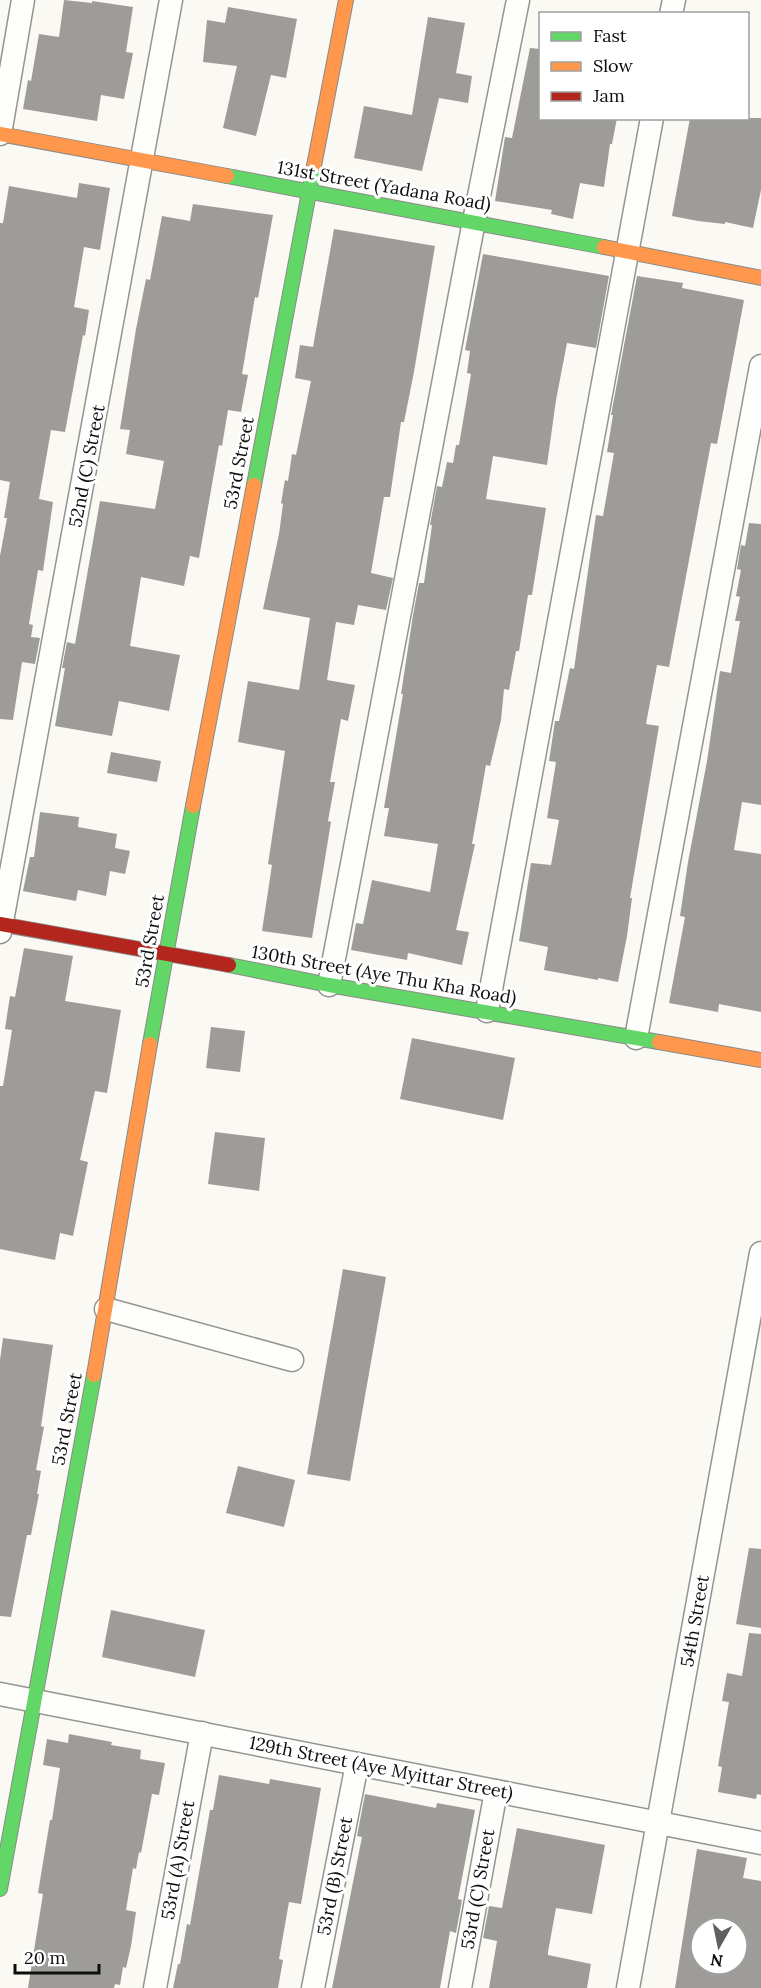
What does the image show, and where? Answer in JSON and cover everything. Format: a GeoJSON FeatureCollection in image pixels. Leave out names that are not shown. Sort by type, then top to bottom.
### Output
{"type":"FeatureCollection","features":[{"type":"Feature","properties":{"kind":"street"},"geometry":{"type":"LineString","coordinates":[[0,134],[23,0]]}},
{"type":"Feature","properties":{"kind":"street","name":"52nd (C) Street"},"geometry":{"type":"LineString","coordinates":[[0,927],[171,0]]}},
{"type":"Feature","properties":{"kind":"street","name":"53rd Street"},"geometry":{"type":"LineString","coordinates":[[0,1889],[106,1309],[165,953],[346,0]]}},
{"type":"Feature","properties":{"kind":"street"},"geometry":{"type":"LineString","coordinates":[[329,985],[518,0]]}},
{"type":"Feature","properties":{"kind":"street"},"geometry":{"type":"LineString","coordinates":[[488,1011],[652,120]]}},
{"type":"Feature","properties":{"kind":"street","name":"131st Street (Yadana Road)"},"geometry":{"type":"LineString","coordinates":[[0,134],[629,250],[761,278]]}},
{"type":"Feature","properties":{"kind":"street"},"geometry":{"type":"LineString","coordinates":[[636,1038],[761,366]]}},
{"type":"Feature","properties":{"kind":"street","name":"130th Street (Aye Thu Kha Road)"},"geometry":{"type":"LineString","coordinates":[[0,927],[165,953],[329,985],[761,1060]]}},
{"type":"Feature","properties":{"kind":"street","name":"54th Street"},"geometry":{"type":"LineString","coordinates":[[628,1988],[761,1254]]}},
{"type":"Feature","properties":{"kind":"street"},"geometry":{"type":"LineString","coordinates":[[106,1309],[292,1359]]}},
{"type":"Feature","properties":{"kind":"street","name":"129th Street (Aye Myittar Street)"},"geometry":{"type":"LineString","coordinates":[[0,1694],[659,1825],[761,1843]]}},
{"type":"Feature","properties":{"kind":"street","name":"53rd (A) Street"},"geometry":{"type":"LineString","coordinates":[[155,1988],[202,1733]]}},
{"type":"Feature","properties":{"kind":"street","name":"53rd (B) Street"},"geometry":{"type":"LineString","coordinates":[[313,1988],[357,1764]]}},
{"type":"Feature","properties":{"kind":"street","name":"53rd (C) Street"},"geometry":{"type":"LineString","coordinates":[[460,1988],[496,1791]]}},
{"type":"Feature","properties":{"kind":"building"},"geometry":{"type":"Polygon","coordinates":[[[64,0],[92,3],[92,1],[133,7],[126,52],[133,53],[124,99],[101,95],[97,121],[23,109],[28,80],[31,81],[39,34],[59,37],[64,0]]]}},
{"type":"Feature","properties":{"kind":"building"},"geometry":{"type":"Polygon","coordinates":[[[228,7],[297,19],[286,78],[271,75],[256,136],[223,128],[237,66],[203,62],[207,20],[225,23],[228,7]]]}},
{"type":"Feature","properties":{"kind":"building"},"geometry":{"type":"Polygon","coordinates":[[[428,17],[465,23],[456,73],[472,76],[468,103],[439,98],[422,171],[354,158],[364,106],[412,115],[428,17]]]}},
{"type":"Feature","properties":{"kind":"building"},"geometry":{"type":"Polygon","coordinates":[[[530,48],[539,49],[539,120],[617,120],[612,144],[610,144],[604,187],[580,183],[573,219],[551,214],[552,210],[495,201],[505,137],[512,138],[530,48]]]}},
{"type":"Feature","properties":{"kind":"building"},"geometry":{"type":"Polygon","coordinates":[[[761,118],[761,190],[753,228],[725,222],[725,224],[698,221],[672,216],[690,120],[761,118]]]}},
{"type":"Feature","properties":{"kind":"building"},"geometry":{"type":"Polygon","coordinates":[[[79,183],[110,188],[100,250],[84,247],[74,307],[89,310],[85,336],[83,335],[65,432],[51,430],[39,499],[53,502],[43,571],[38,570],[29,624],[33,625],[31,637],[40,638],[35,664],[22,662],[13,720],[0,719],[0,556],[7,518],[4,518],[10,482],[0,480],[0,223],[3,223],[9,186],[77,198],[79,183]]]}},
{"type":"Feature","properties":{"kind":"building"},"geometry":{"type":"Polygon","coordinates":[[[193,204],[273,215],[258,298],[255,297],[242,374],[248,375],[241,412],[228,410],[222,446],[219,445],[199,558],[190,556],[184,586],[141,577],[130,646],[180,655],[169,711],[119,701],[112,736],[55,726],[67,642],[75,644],[100,501],[155,509],[164,461],[126,454],[130,430],[120,429],[136,329],[146,279],[150,280],[162,216],[190,221],[193,204]]]}},
{"type":"Feature","properties":{"kind":"building"},"geometry":{"type":"Polygon","coordinates":[[[334,229],[435,246],[414,372],[404,422],[401,422],[390,497],[384,497],[371,573],[393,578],[386,610],[358,605],[354,625],[336,622],[327,680],[355,685],[348,721],[341,719],[330,782],[335,782],[328,821],[331,822],[312,938],[262,931],[272,865],[268,864],[285,751],[238,742],[248,681],[299,690],[310,618],[263,609],[279,534],[285,480],[288,481],[292,454],[296,455],[311,381],[295,378],[300,345],[313,347],[334,229]]]}},
{"type":"Feature","properties":{"kind":"building"},"geometry":{"type":"Polygon","coordinates":[[[483,254],[609,276],[596,348],[567,343],[547,465],[493,456],[486,499],[546,508],[532,595],[528,595],[519,651],[516,651],[509,690],[504,689],[501,720],[490,766],[486,765],[472,844],[475,844],[456,930],[469,932],[462,965],[408,953],[407,960],[351,950],[356,923],[363,924],[372,880],[430,892],[438,844],[384,836],[389,808],[384,808],[403,694],[401,694],[413,615],[419,583],[424,583],[437,486],[442,487],[447,462],[453,463],[456,445],[459,445],[471,374],[467,373],[470,351],[465,350],[483,254]]]}},
{"type":"Feature","properties":{"kind":"building"},"geometry":{"type":"Polygon","coordinates":[[[637,276],[683,283],[682,288],[744,300],[717,444],[711,443],[669,667],[657,665],[646,724],[659,726],[618,982],[544,970],[548,947],[519,941],[531,863],[551,865],[559,820],[547,818],[556,762],[549,761],[555,721],[559,721],[570,668],[574,669],[596,515],[603,516],[614,453],[607,452],[613,415],[611,415],[637,276]]]}},
{"type":"Feature","properties":{"kind":"building"},"geometry":{"type":"Polygon","coordinates":[[[749,523],[761,524],[761,805],[742,802],[734,850],[761,854],[761,1012],[719,1004],[718,1012],[669,1003],[685,917],[680,916],[720,671],[731,673],[740,621],[735,621],[740,597],[736,596],[741,570],[737,569],[741,545],[745,546],[749,523]]]}},
{"type":"Feature","properties":{"kind":"building"},"geometry":{"type":"Polygon","coordinates":[[[111,752],[161,761],[157,782],[107,773],[111,752]]]}},
{"type":"Feature","properties":{"kind":"building"},"geometry":{"type":"Polygon","coordinates":[[[40,812],[79,817],[78,827],[117,834],[115,848],[130,851],[125,874],[110,871],[106,896],[78,890],[76,901],[23,891],[30,857],[34,857],[40,812]]]}},
{"type":"Feature","properties":{"kind":"building"},"geometry":{"type":"Polygon","coordinates":[[[24,948],[73,956],[65,1001],[121,1010],[107,1093],[95,1091],[80,1160],[88,1162],[73,1236],[60,1233],[55,1260],[0,1249],[0,1086],[3,1086],[12,1030],[5,1029],[10,996],[15,997],[24,948]]]}},
{"type":"Feature","properties":{"kind":"building"},"geometry":{"type":"Polygon","coordinates":[[[211,1027],[245,1031],[240,1072],[206,1068],[211,1027]]]}},
{"type":"Feature","properties":{"kind":"building"},"geometry":{"type":"Polygon","coordinates":[[[412,1038],[515,1058],[503,1120],[400,1099],[412,1038]]]}},
{"type":"Feature","properties":{"kind":"building"},"geometry":{"type":"Polygon","coordinates":[[[215,1132],[265,1138],[259,1191],[208,1184],[215,1132]]]}},
{"type":"Feature","properties":{"kind":"building"},"geometry":{"type":"Polygon","coordinates":[[[343,1269],[386,1277],[350,1481],[307,1474],[343,1269]]]}},
{"type":"Feature","properties":{"kind":"building"},"geometry":{"type":"Polygon","coordinates":[[[3,1338],[53,1345],[41,1426],[44,1427],[36,1470],[41,1471],[37,1494],[39,1494],[31,1535],[27,1535],[11,1617],[0,1616],[0,1360],[3,1338]]]}},
{"type":"Feature","properties":{"kind":"building"},"geometry":{"type":"Polygon","coordinates":[[[238,1466],[295,1480],[284,1527],[226,1513],[238,1466]]]}},
{"type":"Feature","properties":{"kind":"building"},"geometry":{"type":"Polygon","coordinates":[[[749,1548],[761,1549],[761,1628],[736,1624],[749,1548]]]}},
{"type":"Feature","properties":{"kind":"building"},"geometry":{"type":"Polygon","coordinates":[[[111,1610],[205,1630],[195,1677],[102,1657],[111,1610]]]}},
{"type":"Feature","properties":{"kind":"building"},"geometry":{"type":"Polygon","coordinates":[[[749,1633],[761,1634],[761,1795],[757,1794],[756,1799],[718,1792],[722,1767],[718,1766],[729,1702],[722,1701],[727,1673],[742,1676],[749,1633]]]}},
{"type":"Feature","properties":{"kind":"building"},"geometry":{"type":"Polygon","coordinates":[[[69,1734],[141,1750],[140,1759],[165,1763],[159,1795],[152,1794],[141,1853],[139,1852],[136,1869],[133,1868],[126,1910],[136,1912],[131,1946],[126,1968],[123,1967],[120,1985],[115,1984],[114,1988],[28,1988],[43,1894],[38,1893],[60,1768],[43,1765],[47,1739],[68,1743],[69,1734]]]}},
{"type":"Feature","properties":{"kind":"building"},"geometry":{"type":"Polygon","coordinates":[[[219,1775],[269,1784],[270,1779],[321,1788],[301,1904],[289,1902],[279,1959],[283,1960],[278,1988],[173,1988],[187,1924],[190,1925],[210,1810],[213,1810],[219,1775]]]}},
{"type":"Feature","properties":{"kind":"building"},"geometry":{"type":"Polygon","coordinates":[[[365,1794],[436,1808],[437,1803],[475,1810],[458,1899],[462,1900],[456,1933],[450,1931],[440,1988],[332,1988],[362,1837],[357,1836],[365,1794]]]}},
{"type":"Feature","properties":{"kind":"building"},"geometry":{"type":"Polygon","coordinates":[[[517,1828],[605,1845],[592,1914],[556,1908],[548,1952],[548,1955],[591,1964],[587,1988],[489,1988],[497,1941],[483,1938],[489,1906],[502,1908],[517,1828]]]}},
{"type":"Feature","properties":{"kind":"building"},"geometry":{"type":"Polygon","coordinates":[[[697,1849],[747,1858],[743,1878],[761,1881],[761,1988],[675,1988],[697,1849]]]}},
{"type":"Feature","properties":{"kind":"traffic: fast"},"geometry":{"type":"LineString","coordinates":[[254,485],[314,166]]}},
{"type":"Feature","properties":{"kind":"traffic: fast"},"geometry":{"type":"LineString","coordinates":[[227,176],[604,247]]}},
{"type":"Feature","properties":{"kind":"traffic: fast"},"geometry":{"type":"LineString","coordinates":[[150,1044],[193,806]]}},
{"type":"Feature","properties":{"kind":"traffic: fast"},"geometry":{"type":"LineString","coordinates":[[229,965],[329,985],[659,1042]]}},
{"type":"Feature","properties":{"kind":"traffic: fast"},"geometry":{"type":"LineString","coordinates":[[0,1889],[94,1375]]}},
{"type":"Feature","properties":{"kind":"traffic: slow"},"geometry":{"type":"LineString","coordinates":[[314,166],[346,0]]}},
{"type":"Feature","properties":{"kind":"traffic: slow"},"geometry":{"type":"LineString","coordinates":[[0,134],[227,176]]}},
{"type":"Feature","properties":{"kind":"traffic: slow"},"geometry":{"type":"LineString","coordinates":[[604,247],[761,278]]}},
{"type":"Feature","properties":{"kind":"traffic: slow"},"geometry":{"type":"LineString","coordinates":[[193,806],[254,485]]}},
{"type":"Feature","properties":{"kind":"traffic: slow"},"geometry":{"type":"LineString","coordinates":[[659,1042],[761,1060]]}},
{"type":"Feature","properties":{"kind":"traffic: slow"},"geometry":{"type":"LineString","coordinates":[[94,1375],[150,1044]]}},
{"type":"Feature","properties":{"kind":"traffic: jam"},"geometry":{"type":"LineString","coordinates":[[0,924],[229,965]]}}]}
